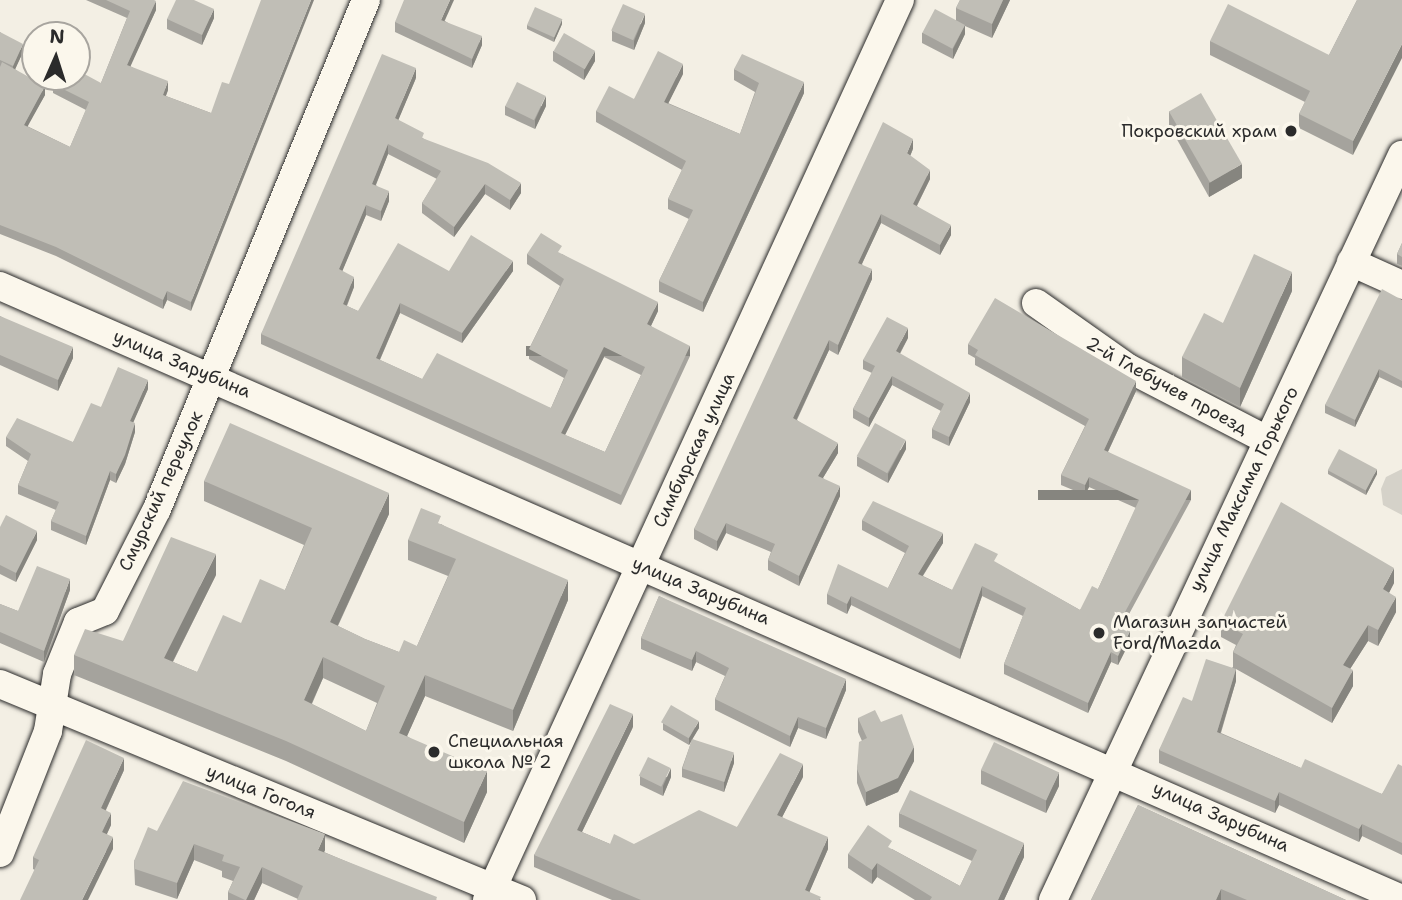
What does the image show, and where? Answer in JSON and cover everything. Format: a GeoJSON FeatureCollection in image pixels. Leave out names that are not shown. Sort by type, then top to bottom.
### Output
{"type":"FeatureCollection","features":[{"type":"Feature","properties":{"kind":"street","name":"Смурский переулок"},"geometry":{"type":"LineString","coordinates":[[0,853],[55,707],[57,674],[78,622],[105,611],[214,377],[272,218],[366,0]]}},
{"type":"Feature","properties":{"kind":"street","name":"Симбирская улица"},"geometry":{"type":"LineString","coordinates":[[490,894],[900,0]]}},
{"type":"Feature","properties":{"kind":"street","name":"улица Максима Горького"},"geometry":{"type":"LineString","coordinates":[[1053,900],[1402,155]]}},
{"type":"Feature","properties":{"kind":"street"},"geometry":{"type":"LineString","coordinates":[[1351,262],[1402,285]]}},
{"type":"Feature","properties":{"kind":"street","name":"улица Зарубина"},"geometry":{"type":"LineString","coordinates":[[0,286],[214,377],[1402,899]]}},
{"type":"Feature","properties":{"kind":"street","name":"2-й Глебучев проезд"},"geometry":{"type":"LineString","coordinates":[[1036,303],[1080,338],[1167,392],[1267,440]]}},
{"type":"Feature","properties":{"kind":"street","name":"улица Гоголя"},"geometry":{"type":"LineString","coordinates":[[0,684],[490,894],[522,900]]}},
{"type":"Feature","properties":{"kind":"shaded area"},"geometry":{"type":"Polygon","coordinates":[[[1402,469],[1402,515],[1383,505],[1381,489],[1386,477],[1402,469]]]}},
{"type":"Feature","properties":{"kind":"building"},"geometry":{"type":"Polygon","coordinates":[[[106,0],[156,1],[127,65],[168,81],[163,95],[211,113],[222,82],[229,84],[261,0],[311,0],[191,302],[167,291],[163,300],[56,247],[0,225],[2,62],[21,73],[21,91],[42,91],[24,125],[70,147],[89,102],[67,91],[91,91],[91,78],[101,83],[130,11],[106,0]]]}},
{"type":"Feature","properties":{"kind":"building"},"geometry":{"type":"Polygon","coordinates":[[[176,0],[194,0],[214,9],[202,35],[167,19],[176,0]]]}},
{"type":"Feature","properties":{"kind":"building"},"geometry":{"type":"Polygon","coordinates":[[[404,0],[450,0],[441,20],[482,36],[472,59],[395,22],[404,0]]]}},
{"type":"Feature","properties":{"kind":"building"},"geometry":{"type":"Polygon","coordinates":[[[960,0],[1003,0],[992,24],[956,8],[960,0]]]}},
{"type":"Feature","properties":{"kind":"building"},"geometry":{"type":"Polygon","coordinates":[[[1357,0],[1402,0],[1402,44],[1353,141],[1299,114],[1310,91],[1210,41],[1228,4],[1329,55],[1357,0]]]}},
{"type":"Feature","properties":{"kind":"building"},"geometry":{"type":"Polygon","coordinates":[[[623,4],[645,14],[633,40],[611,30],[623,4]]]}},
{"type":"Feature","properties":{"kind":"building"},"geometry":{"type":"Polygon","coordinates":[[[535,7],[562,19],[554,37],[527,25],[535,7]]]}},
{"type":"Feature","properties":{"kind":"building"},"geometry":{"type":"Polygon","coordinates":[[[935,9],[965,25],[952,49],[922,33],[935,9]]]}},
{"type":"Feature","properties":{"kind":"building"},"geometry":{"type":"Polygon","coordinates":[[[0,32],[21,43],[21,48],[13,66],[0,60],[0,32]]]}},
{"type":"Feature","properties":{"kind":"building"},"geometry":{"type":"Polygon","coordinates":[[[564,33],[595,51],[585,69],[554,51],[564,33]]]}},
{"type":"Feature","properties":{"kind":"building"},"geometry":{"type":"Polygon","coordinates":[[[658,51],[683,64],[664,102],[740,134],[759,83],[734,69],[742,54],[804,82],[703,302],[659,281],[693,210],[668,199],[686,161],[596,111],[609,86],[634,99],[658,51]]]}},
{"type":"Feature","properties":{"kind":"building"},"geometry":{"type":"Polygon","coordinates":[[[382,54],[416,68],[395,118],[424,133],[422,138],[488,163],[521,183],[510,200],[485,184],[454,227],[422,203],[441,171],[388,144],[372,184],[389,191],[381,211],[366,205],[339,269],[354,277],[343,304],[358,311],[398,243],[449,271],[471,235],[513,261],[462,333],[400,303],[376,358],[422,379],[437,353],[551,408],[568,370],[529,349],[564,279],[527,254],[541,233],[562,246],[558,252],[658,302],[647,324],[690,346],[621,495],[261,334],[382,54]],[[604,347],[561,433],[605,452],[645,367],[604,347]]]}},
{"type":"Feature","properties":{"kind":"building"},"geometry":{"type":"Polygon","coordinates":[[[517,82],[546,96],[534,120],[505,106],[517,82]]]}},
{"type":"Feature","properties":{"kind":"building"},"geometry":{"type":"Polygon","coordinates":[[[1201,93],[1242,164],[1210,183],[1169,112],[1201,93]]]}},
{"type":"Feature","properties":{"kind":"building"},"geometry":{"type":"Polygon","coordinates":[[[883,122],[913,139],[907,153],[930,170],[913,204],[951,225],[940,245],[881,214],[858,263],[872,269],[838,345],[829,340],[793,418],[838,443],[818,476],[840,486],[799,576],[768,560],[775,544],[726,523],[717,541],[694,529],[883,122]]]}},
{"type":"Feature","properties":{"kind":"building"},"geometry":{"type":"Polygon","coordinates":[[[1402,243],[1402,257],[1397,254],[1402,243]]]}},
{"type":"Feature","properties":{"kind":"building"},"geometry":{"type":"Polygon","coordinates":[[[1254,254],[1292,272],[1240,388],[1182,357],[1204,313],[1223,323],[1254,254]]]}},
{"type":"Feature","properties":{"kind":"building"},"geometry":{"type":"Polygon","coordinates":[[[1382,289],[1402,300],[1402,381],[1379,369],[1355,420],[1325,405],[1382,289]]]}},
{"type":"Feature","properties":{"kind":"building"},"geometry":{"type":"Polygon","coordinates":[[[995,298],[1136,381],[1104,450],[1191,490],[1118,625],[1130,631],[1118,656],[1111,652],[1088,703],[1004,664],[1026,608],[982,586],[960,649],[851,596],[847,604],[827,594],[838,564],[888,588],[909,546],[862,520],[873,501],[943,533],[918,574],[952,590],[975,543],[998,554],[994,561],[1080,610],[1092,586],[1098,589],[1139,500],[1089,477],[1085,485],[1061,475],[1089,419],[975,355],[978,350],[968,344],[995,298]]]}},
{"type":"Feature","properties":{"kind":"building"},"geometry":{"type":"Polygon","coordinates":[[[0,316],[73,347],[58,380],[0,355],[0,316]]]}},
{"type":"Feature","properties":{"kind":"building"},"geometry":{"type":"Polygon","coordinates":[[[887,317],[908,328],[896,351],[970,393],[949,437],[932,429],[944,404],[892,376],[869,418],[853,409],[875,366],[863,360],[887,317]]]}},
{"type":"Feature","properties":{"kind":"building"},"geometry":{"type":"Polygon","coordinates":[[[118,367],[148,380],[130,421],[135,423],[125,455],[116,474],[110,471],[86,536],[51,521],[59,502],[18,485],[31,454],[6,437],[17,418],[73,442],[91,403],[101,407],[118,367]]]}},
{"type":"Feature","properties":{"kind":"building"},"geometry":{"type":"Polygon","coordinates":[[[230,423],[389,493],[330,622],[399,652],[404,640],[417,646],[456,559],[408,540],[421,508],[441,516],[438,523],[568,580],[513,710],[425,675],[399,733],[487,771],[464,822],[286,741],[74,655],[85,629],[123,641],[171,537],[216,554],[164,658],[197,672],[223,615],[241,623],[260,579],[285,590],[312,528],[204,481],[230,423]],[[323,657],[304,700],[366,731],[385,686],[323,657]]]}},
{"type":"Feature","properties":{"kind":"building"},"geometry":{"type":"Polygon","coordinates":[[[875,423],[906,440],[887,473],[857,456],[875,423]]]}},
{"type":"Feature","properties":{"kind":"building"},"geometry":{"type":"Polygon","coordinates":[[[1339,449],[1377,469],[1366,490],[1328,470],[1339,449]]]}},
{"type":"Feature","properties":{"kind":"building"},"geometry":{"type":"Polygon","coordinates":[[[1281,502],[1394,568],[1383,589],[1396,597],[1378,630],[1368,625],[1343,665],[1353,670],[1332,708],[1233,652],[1243,634],[1221,622],[1281,502]]]}},
{"type":"Feature","properties":{"kind":"building"},"geometry":{"type":"Polygon","coordinates":[[[6,515],[37,531],[16,573],[0,565],[0,527],[6,515]]]}},
{"type":"Feature","properties":{"kind":"building"},"geometry":{"type":"Polygon","coordinates":[[[37,566],[70,579],[44,651],[0,632],[0,604],[18,611],[37,566]]]}},
{"type":"Feature","properties":{"kind":"building"},"geometry":{"type":"Polygon","coordinates":[[[659,596],[846,679],[826,728],[798,717],[790,736],[715,699],[729,668],[696,651],[692,660],[641,638],[659,596]]]}},
{"type":"Feature","properties":{"kind":"building"},"geometry":{"type":"Polygon","coordinates":[[[1206,659],[1236,669],[1217,732],[1301,768],[1305,759],[1382,794],[1398,764],[1402,766],[1402,843],[1362,824],[1359,829],[1279,792],[1275,801],[1159,750],[1183,697],[1192,701],[1206,659]]]}},
{"type":"Feature","properties":{"kind":"building"},"geometry":{"type":"Polygon","coordinates":[[[610,704],[633,714],[577,830],[610,844],[614,834],[634,844],[699,810],[737,827],[780,753],[803,764],[777,815],[828,837],[805,890],[821,897],[819,900],[641,900],[534,855],[610,704]]]}},
{"type":"Feature","properties":{"kind":"building"},"geometry":{"type":"Polygon","coordinates":[[[671,705],[699,721],[689,738],[661,722],[671,705]]]}},
{"type":"Feature","properties":{"kind":"building"},"geometry":{"type":"Polygon","coordinates":[[[875,710],[881,722],[902,714],[914,747],[898,778],[866,792],[857,769],[859,742],[867,738],[858,718],[875,710]]]}},
{"type":"Feature","properties":{"kind":"building"},"geometry":{"type":"Polygon","coordinates":[[[692,739],[734,753],[724,782],[682,768],[692,739]]]}},
{"type":"Feature","properties":{"kind":"building"},"geometry":{"type":"Polygon","coordinates":[[[86,740],[124,758],[101,808],[111,813],[102,832],[113,837],[82,900],[20,900],[39,860],[33,857],[86,740]]]}},
{"type":"Feature","properties":{"kind":"building"},"geometry":{"type":"Polygon","coordinates":[[[994,742],[1059,772],[1046,801],[981,770],[994,742]]]}},
{"type":"Feature","properties":{"kind":"building"},"geometry":{"type":"Polygon","coordinates":[[[648,757],[670,768],[661,787],[639,776],[648,757]]]}},
{"type":"Feature","properties":{"kind":"building"},"geometry":{"type":"Polygon","coordinates":[[[183,781],[325,834],[318,850],[437,897],[436,900],[297,900],[303,886],[262,867],[245,900],[228,892],[240,867],[222,861],[224,855],[194,844],[177,883],[135,869],[134,861],[148,827],[157,831],[183,781]]]}},
{"type":"Feature","properties":{"kind":"building"},"geometry":{"type":"Polygon","coordinates":[[[910,790],[1024,843],[998,900],[930,900],[932,897],[877,863],[872,870],[848,854],[868,825],[892,841],[888,847],[960,886],[977,850],[899,813],[910,790]]]}},
{"type":"Feature","properties":{"kind":"building"},"geometry":{"type":"Polygon","coordinates":[[[1138,805],[1346,900],[1247,900],[1221,889],[1216,900],[1091,900],[1138,805]]]}},
{"type":"Feature","properties":{"kind":"place","name":"Покровский храм"},"geometry":{"type":"Point","coordinates":[1291,131]}},
{"type":"Feature","properties":{"kind":"place","name":"Магазин запчастей Ford/Mazda"},"geometry":{"type":"Point","coordinates":[1099,633]}},
{"type":"Feature","properties":{"kind":"place","name":"Специальная школа № 2"},"geometry":{"type":"Point","coordinates":[434,752]}}]}
